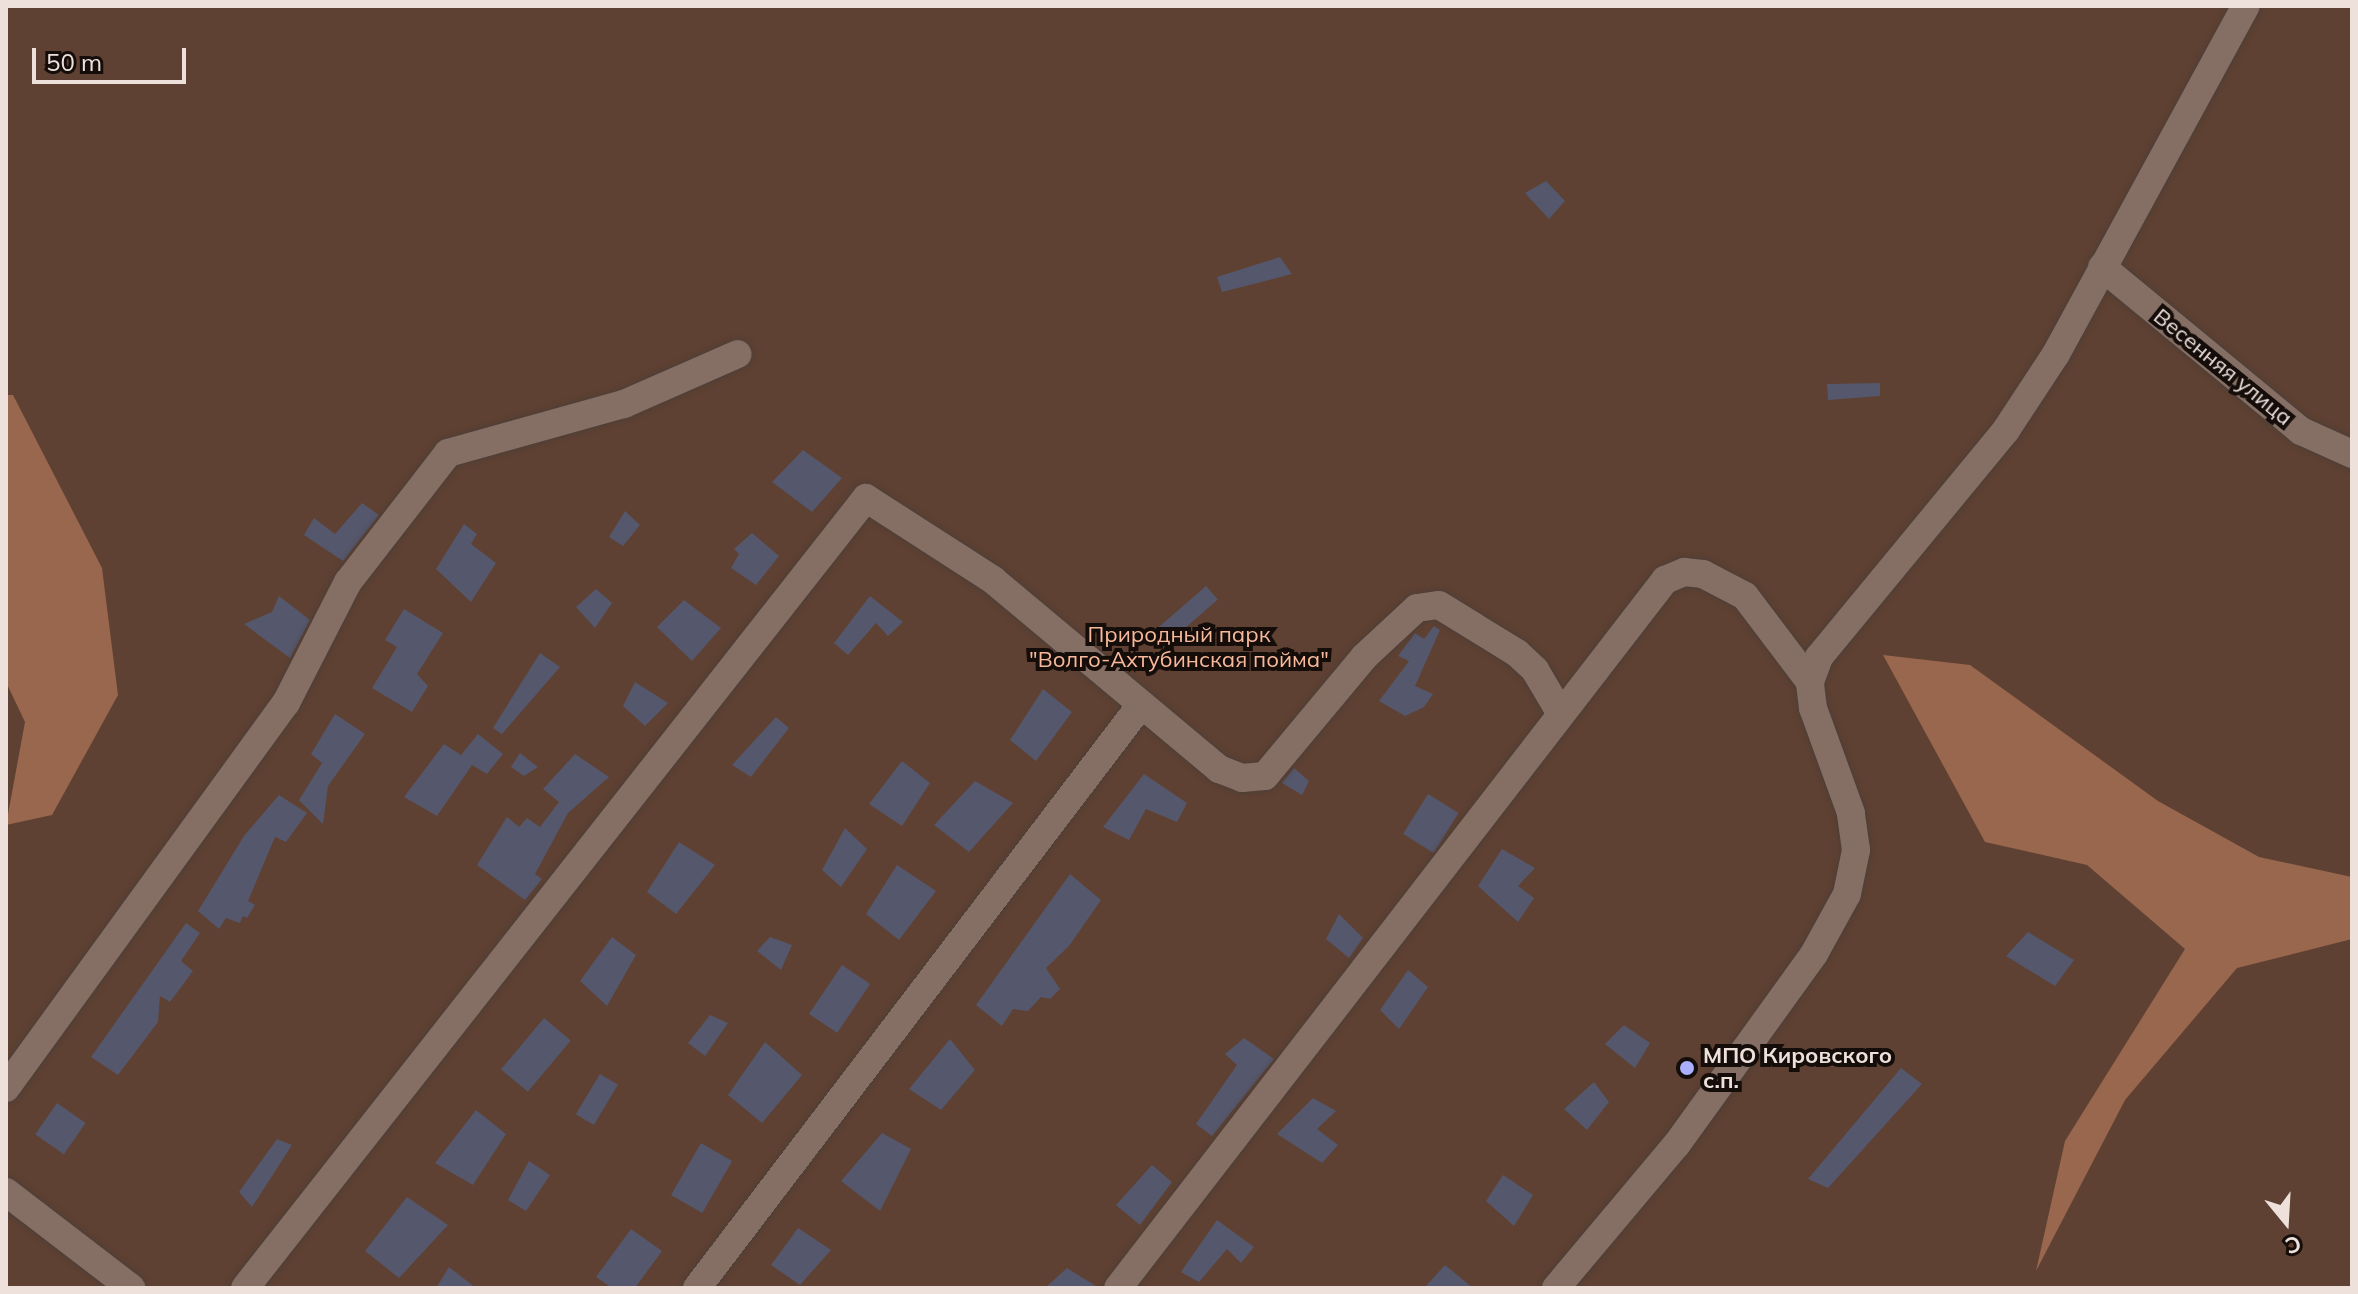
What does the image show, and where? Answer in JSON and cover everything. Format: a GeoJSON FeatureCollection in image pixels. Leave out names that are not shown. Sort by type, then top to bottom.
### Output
{"type":"FeatureCollection","features":[{"type":"Feature","properties":{"kind":"street"},"geometry":{"type":"LineString","coordinates":[[1556,1288],[1677,1144],[1814,954],[1847,894],[1856,850],[1851,813],[1813,708],[1815,669],[2006,430],[2056,354],[2246,6]]}},
{"type":"Feature","properties":{"kind":"street","name":"Весенняя улица"},"geometry":{"type":"LineString","coordinates":[[2102,267],[2301,431],[2352,454]]}},
{"type":"Feature","properties":{"kind":"street"},"geometry":{"type":"LineString","coordinates":[[6,1088],[286,703],[348,582],[448,453],[624,404],[738,354]]}},
{"type":"Feature","properties":{"kind":"street"},"geometry":{"type":"LineString","coordinates":[[245,1288],[866,498],[993,580],[1219,769],[1242,778],[1265,776],[1364,657],[1417,608],[1439,605],[1517,653],[1535,670],[1561,714]]}},
{"type":"Feature","properties":{"kind":"street"},"geometry":{"type":"LineString","coordinates":[[1118,1288],[1665,580],[1684,572],[1703,574],[1745,596],[1815,669]]}},
{"type":"Feature","properties":{"kind":"street"},"geometry":{"type":"LineString","coordinates":[[697,1288],[1140,706]]}},
{"type":"Feature","properties":{"kind":"street"},"geometry":{"type":"LineString","coordinates":[[6,1192],[131,1288]]}},
{"type":"Feature","properties":{"kind":"green space","name":"Природный парк \"Волго-Ахтубинская пойма\""},"geometry":{"type":"Polygon","coordinates":[[[6,6],[2352,6],[2352,1288],[6,1288],[6,6]]]}},
{"type":"Feature","properties":{"kind":"shaded area"},"geometry":{"type":"Polygon","coordinates":[[[6,395],[13,395],[102,568],[118,695],[52,815],[6,825],[25,722],[6,682],[6,395]]]}},
{"type":"Feature","properties":{"kind":"shaded area"},"geometry":{"type":"Polygon","coordinates":[[[1883,655],[1970,665],[2158,801],[2259,857],[2352,877],[2352,939],[2237,968],[2125,1100],[2036,1271],[2065,1141],[2185,949],[2087,865],[1985,842],[1883,655]]]}},
{"type":"Feature","properties":{"kind":"building"},"geometry":{"type":"Polygon","coordinates":[[[1546,181],[1565,201],[1549,219],[1525,193],[1546,181]]]}},
{"type":"Feature","properties":{"kind":"building"},"geometry":{"type":"Polygon","coordinates":[[[1280,257],[1292,274],[1222,292],[1217,277],[1280,257]]]}},
{"type":"Feature","properties":{"kind":"building"},"geometry":{"type":"Polygon","coordinates":[[[1880,383],[1880,396],[1828,400],[1827,384],[1880,383]]]}},
{"type":"Feature","properties":{"kind":"building"},"geometry":{"type":"Polygon","coordinates":[[[803,450],[842,478],[812,512],[772,482],[803,450]]]}},
{"type":"Feature","properties":{"kind":"building"},"geometry":{"type":"Polygon","coordinates":[[[362,503],[379,515],[343,561],[304,535],[314,518],[335,534],[362,503]]]}},
{"type":"Feature","properties":{"kind":"building"},"geometry":{"type":"Polygon","coordinates":[[[625,511],[640,525],[623,546],[609,537],[625,511]]]}},
{"type":"Feature","properties":{"kind":"building"},"geometry":{"type":"Polygon","coordinates":[[[464,524],[477,534],[471,544],[496,563],[471,602],[436,569],[464,524]]]}},
{"type":"Feature","properties":{"kind":"building"},"geometry":{"type":"Polygon","coordinates":[[[752,533],[779,556],[756,585],[731,568],[739,554],[734,549],[752,533]]]}},
{"type":"Feature","properties":{"kind":"building"},"geometry":{"type":"Polygon","coordinates":[[[1206,586],[1218,600],[1165,646],[1153,632],[1206,586]]]}},
{"type":"Feature","properties":{"kind":"building"},"geometry":{"type":"Polygon","coordinates":[[[596,589],[612,603],[595,628],[576,607],[596,589]]]}},
{"type":"Feature","properties":{"kind":"building"},"geometry":{"type":"Polygon","coordinates":[[[279,596],[310,620],[290,658],[244,624],[272,612],[279,596]]]}},
{"type":"Feature","properties":{"kind":"building"},"geometry":{"type":"Polygon","coordinates":[[[870,596],[903,622],[888,636],[876,623],[848,655],[834,643],[870,596]]]}},
{"type":"Feature","properties":{"kind":"building"},"geometry":{"type":"Polygon","coordinates":[[[684,600],[721,628],[692,661],[657,627],[684,600]]]}},
{"type":"Feature","properties":{"kind":"building"},"geometry":{"type":"Polygon","coordinates":[[[404,609],[443,633],[417,674],[428,686],[412,712],[372,688],[397,647],[385,640],[404,609]]]}},
{"type":"Feature","properties":{"kind":"building"},"geometry":{"type":"Polygon","coordinates":[[[1434,626],[1440,630],[1415,686],[1433,694],[1424,707],[1405,716],[1379,701],[1409,661],[1398,656],[1415,633],[1424,639],[1434,626]]]}},
{"type":"Feature","properties":{"kind":"building"},"geometry":{"type":"Polygon","coordinates":[[[540,653],[560,667],[502,734],[493,728],[540,653]]]}},
{"type":"Feature","properties":{"kind":"building"},"geometry":{"type":"Polygon","coordinates":[[[635,682],[668,703],[645,726],[623,706],[635,682]]]}},
{"type":"Feature","properties":{"kind":"building"},"geometry":{"type":"Polygon","coordinates":[[[1043,689],[1072,712],[1036,761],[1010,740],[1043,689]]]}},
{"type":"Feature","properties":{"kind":"building"},"geometry":{"type":"Polygon","coordinates":[[[335,714],[365,734],[328,786],[323,824],[299,800],[322,763],[311,754],[335,714]]]}},
{"type":"Feature","properties":{"kind":"building"},"geometry":{"type":"Polygon","coordinates":[[[776,717],[789,728],[751,777],[732,765],[776,717]]]}},
{"type":"Feature","properties":{"kind":"building"},"geometry":{"type":"Polygon","coordinates":[[[478,734],[503,754],[487,774],[472,765],[437,816],[404,797],[444,744],[461,755],[478,734]]]}},
{"type":"Feature","properties":{"kind":"building"},"geometry":{"type":"Polygon","coordinates":[[[520,753],[538,767],[524,776],[511,767],[520,753]]]}},
{"type":"Feature","properties":{"kind":"building"},"geometry":{"type":"Polygon","coordinates":[[[575,754],[609,777],[568,813],[535,874],[542,879],[525,900],[477,865],[507,817],[519,827],[527,818],[540,827],[559,802],[543,789],[575,754]]]}},
{"type":"Feature","properties":{"kind":"building"},"geometry":{"type":"Polygon","coordinates":[[[902,761],[930,783],[902,826],[869,804],[902,761]]]}},
{"type":"Feature","properties":{"kind":"building"},"geometry":{"type":"Polygon","coordinates":[[[1294,768],[1309,781],[1302,795],[1282,783],[1294,768]]]}},
{"type":"Feature","properties":{"kind":"building"},"geometry":{"type":"Polygon","coordinates":[[[1144,774],[1187,803],[1177,822],[1146,809],[1129,840],[1103,827],[1144,774]]]}},
{"type":"Feature","properties":{"kind":"building"},"geometry":{"type":"Polygon","coordinates":[[[975,781],[1013,803],[969,852],[934,825],[975,781]]]}},
{"type":"Feature","properties":{"kind":"building"},"geometry":{"type":"Polygon","coordinates":[[[1428,794],[1459,813],[1434,853],[1403,834],[1428,794]]]}},
{"type":"Feature","properties":{"kind":"building"},"geometry":{"type":"Polygon","coordinates":[[[279,795],[307,813],[286,842],[275,837],[248,901],[255,905],[247,918],[243,916],[240,923],[226,918],[219,929],[198,911],[244,836],[279,795]]]}},
{"type":"Feature","properties":{"kind":"building"},"geometry":{"type":"Polygon","coordinates":[[[845,828],[867,849],[841,887],[822,870],[845,828]]]}},
{"type":"Feature","properties":{"kind":"building"},"geometry":{"type":"Polygon","coordinates":[[[679,842],[715,865],[676,914],[647,892],[679,842]]]}},
{"type":"Feature","properties":{"kind":"building"},"geometry":{"type":"Polygon","coordinates":[[[1502,849],[1535,868],[1518,886],[1534,898],[1518,922],[1478,886],[1502,849]]]}},
{"type":"Feature","properties":{"kind":"building"},"geometry":{"type":"Polygon","coordinates":[[[897,865],[936,891],[899,940],[866,914],[897,865]]]}},
{"type":"Feature","properties":{"kind":"building"},"geometry":{"type":"Polygon","coordinates":[[[1070,874],[1101,900],[1069,946],[1046,968],[1060,989],[1050,999],[1041,997],[1028,1011],[1013,1009],[1002,1026],[976,1005],[1070,874]]]}},
{"type":"Feature","properties":{"kind":"building"},"geometry":{"type":"Polygon","coordinates":[[[1339,914],[1363,938],[1349,958],[1326,939],[1339,914]]]}},
{"type":"Feature","properties":{"kind":"building"},"geometry":{"type":"Polygon","coordinates":[[[186,923],[200,933],[181,961],[193,971],[170,1002],[160,996],[158,1022],[118,1075],[91,1057],[186,923]]]}},
{"type":"Feature","properties":{"kind":"building"},"geometry":{"type":"Polygon","coordinates":[[[2028,932],[2074,960],[2055,986],[2006,956],[2028,932]]]}},
{"type":"Feature","properties":{"kind":"building"},"geometry":{"type":"Polygon","coordinates":[[[612,937],[636,955],[607,1006],[580,981],[612,937]]]}},
{"type":"Feature","properties":{"kind":"building"},"geometry":{"type":"Polygon","coordinates":[[[770,937],[792,945],[781,970],[757,951],[770,937]]]}},
{"type":"Feature","properties":{"kind":"building"},"geometry":{"type":"Polygon","coordinates":[[[842,965],[870,984],[837,1033],[809,1014],[842,965]]]}},
{"type":"Feature","properties":{"kind":"building"},"geometry":{"type":"Polygon","coordinates":[[[1408,970],[1428,987],[1399,1029],[1380,1010],[1408,970]]]}},
{"type":"Feature","properties":{"kind":"building"},"geometry":{"type":"Polygon","coordinates":[[[710,1015],[728,1023],[705,1056],[688,1043],[710,1015]]]}},
{"type":"Feature","properties":{"kind":"building"},"geometry":{"type":"Polygon","coordinates":[[[544,1018],[571,1040],[528,1092],[501,1069],[544,1018]]]}},
{"type":"Feature","properties":{"kind":"building"},"geometry":{"type":"Polygon","coordinates":[[[1624,1025],[1650,1043],[1635,1068],[1605,1044],[1624,1025]]]}},
{"type":"Feature","properties":{"kind":"building"},"geometry":{"type":"Polygon","coordinates":[[[1244,1038],[1274,1059],[1212,1136],[1196,1124],[1237,1065],[1225,1054],[1244,1038]]]}},
{"type":"Feature","properties":{"kind":"building"},"geometry":{"type":"Polygon","coordinates":[[[950,1039],[975,1070],[941,1110],[909,1089],[950,1039]]]}},
{"type":"Feature","properties":{"kind":"building"},"geometry":{"type":"Polygon","coordinates":[[[765,1042],[802,1075],[762,1123],[728,1095],[765,1042]]]}},
{"type":"Feature","properties":{"kind":"building"},"geometry":{"type":"Polygon","coordinates":[[[1901,1068],[1922,1084],[1828,1188],[1808,1179],[1901,1068]]]}},
{"type":"Feature","properties":{"kind":"building"},"geometry":{"type":"Polygon","coordinates":[[[600,1074],[618,1085],[594,1125],[576,1114],[600,1074]]]}},
{"type":"Feature","properties":{"kind":"building"},"geometry":{"type":"Polygon","coordinates":[[[1594,1082],[1609,1102],[1587,1130],[1564,1109],[1594,1082]]]}},
{"type":"Feature","properties":{"kind":"building"},"geometry":{"type":"Polygon","coordinates":[[[1313,1098],[1336,1111],[1317,1129],[1338,1145],[1322,1163],[1277,1134],[1313,1098]]]}},
{"type":"Feature","properties":{"kind":"building"},"geometry":{"type":"Polygon","coordinates":[[[57,1103],[86,1123],[64,1154],[35,1134],[57,1103]]]}},
{"type":"Feature","properties":{"kind":"building"},"geometry":{"type":"Polygon","coordinates":[[[476,1110],[506,1134],[473,1185],[435,1163],[476,1110]]]}},
{"type":"Feature","properties":{"kind":"building"},"geometry":{"type":"Polygon","coordinates":[[[882,1133],[911,1149],[880,1211],[841,1181],[882,1133]]]}},
{"type":"Feature","properties":{"kind":"building"},"geometry":{"type":"Polygon","coordinates":[[[277,1139],[292,1145],[252,1207],[239,1192],[277,1139]]]}},
{"type":"Feature","properties":{"kind":"building"},"geometry":{"type":"Polygon","coordinates":[[[701,1143],[732,1161],[702,1213],[671,1195],[701,1143]]]}},
{"type":"Feature","properties":{"kind":"building"},"geometry":{"type":"Polygon","coordinates":[[[529,1161],[550,1175],[526,1211],[508,1200],[529,1161]]]}},
{"type":"Feature","properties":{"kind":"building"},"geometry":{"type":"Polygon","coordinates":[[[1152,1165],[1172,1182],[1140,1225],[1116,1205],[1152,1165]]]}},
{"type":"Feature","properties":{"kind":"building"},"geometry":{"type":"Polygon","coordinates":[[[1503,1175],[1533,1195],[1514,1226],[1486,1201],[1503,1175]]]}},
{"type":"Feature","properties":{"kind":"building"},"geometry":{"type":"Polygon","coordinates":[[[407,1197],[448,1225],[399,1278],[365,1251],[407,1197]]]}},
{"type":"Feature","properties":{"kind":"building"},"geometry":{"type":"Polygon","coordinates":[[[1217,1220],[1254,1247],[1241,1263],[1227,1249],[1199,1282],[1181,1272],[1217,1220]]]}},
{"type":"Feature","properties":{"kind":"building"},"geometry":{"type":"Polygon","coordinates":[[[798,1228],[831,1250],[800,1285],[771,1265],[798,1228]]]}},
{"type":"Feature","properties":{"kind":"building"},"geometry":{"type":"Polygon","coordinates":[[[631,1229],[662,1251],[635,1288],[612,1288],[596,1277],[631,1229]]]}},
{"type":"Feature","properties":{"kind":"building"},"geometry":{"type":"Polygon","coordinates":[[[1445,1265],[1473,1288],[1424,1288],[1445,1265]]]}},
{"type":"Feature","properties":{"kind":"building"},"geometry":{"type":"Polygon","coordinates":[[[449,1267],[476,1288],[436,1288],[449,1267]]]}},
{"type":"Feature","properties":{"kind":"building"},"geometry":{"type":"Polygon","coordinates":[[[1067,1268],[1099,1288],[1045,1288],[1067,1268]]]}},
{"type":"Feature","properties":{"kind":"place","name":"МПО Кировского с.п."},"geometry":{"type":"Point","coordinates":[1687,1068]}}]}
